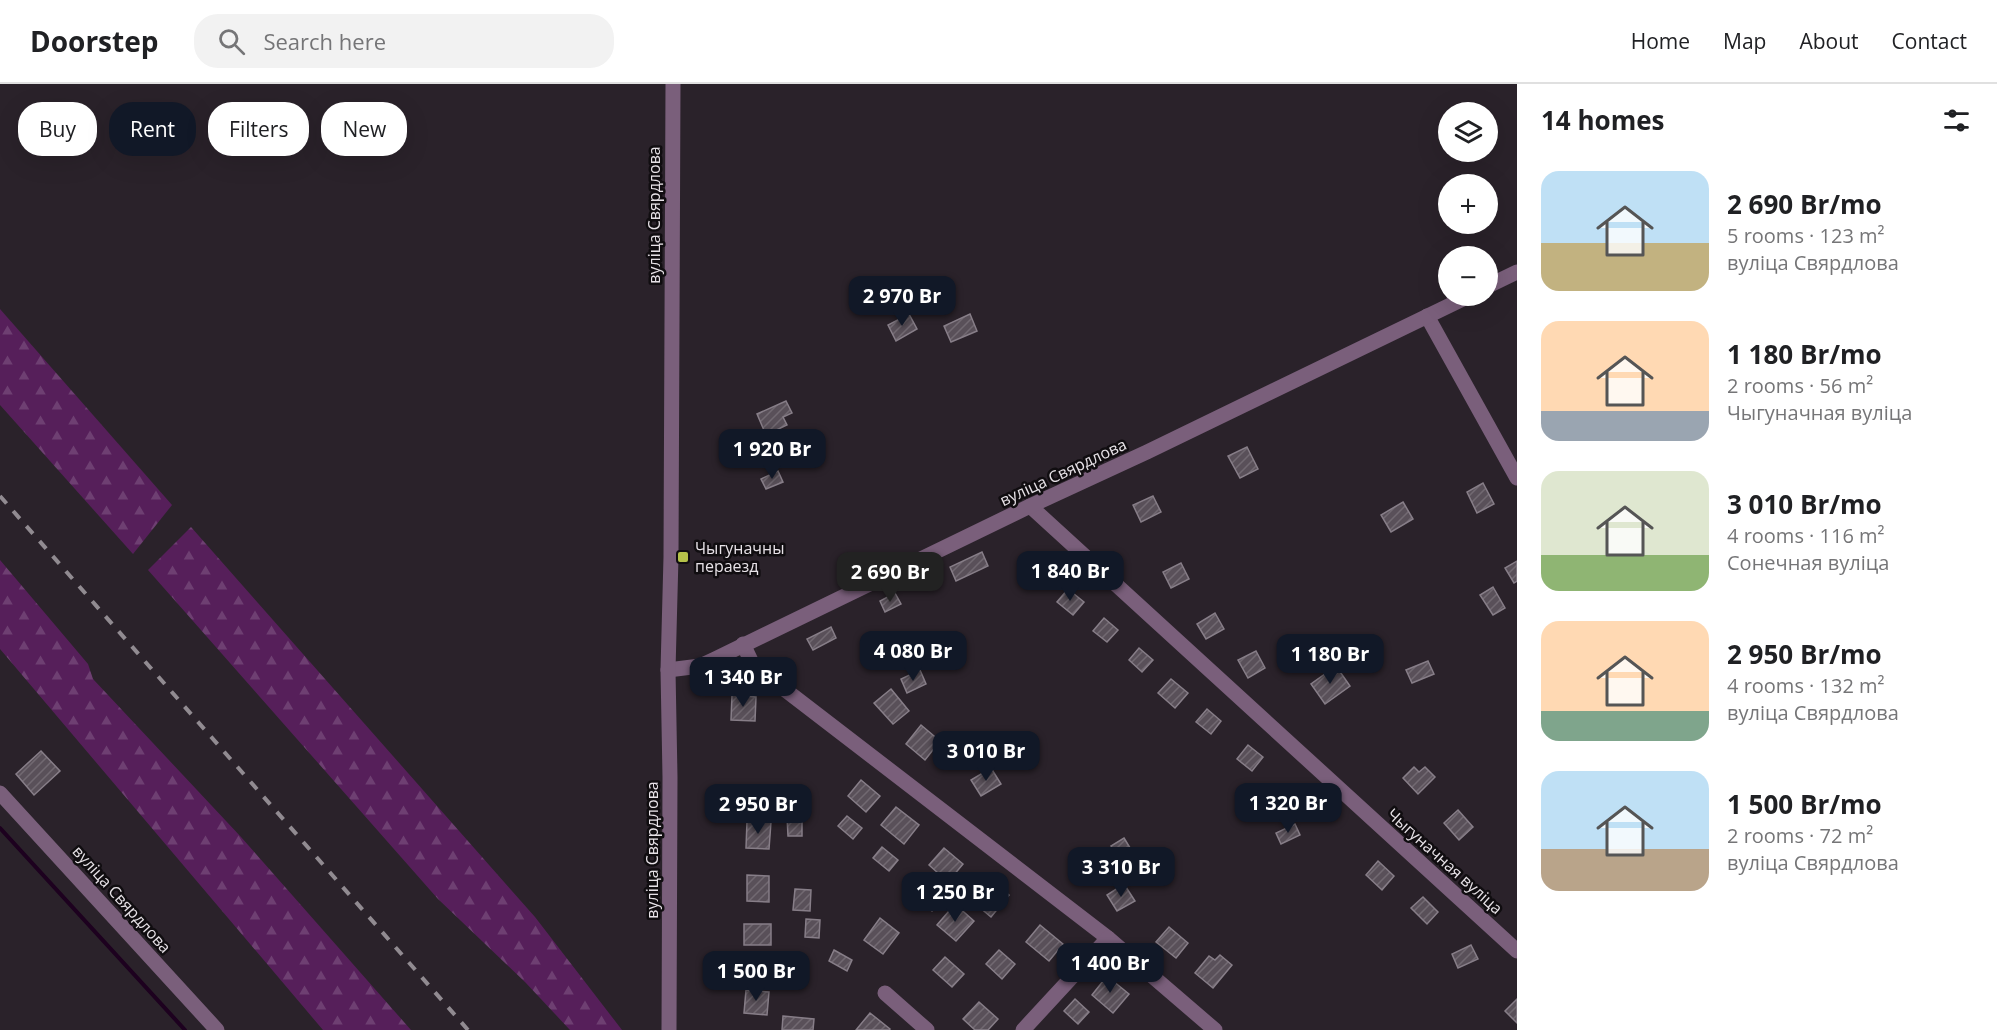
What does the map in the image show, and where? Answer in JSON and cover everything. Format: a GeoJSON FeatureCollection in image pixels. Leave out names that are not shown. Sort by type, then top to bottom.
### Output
{"type":"FeatureCollection","features":[{"type":"Feature","properties":{"kind":"street","name":"вуліца Свярдлова"},"geometry":{"type":"LineString","coordinates":[[669,1030],[668,670],[671,545],[673,84]]}},
{"type":"Feature","properties":{"kind":"street"},"geometry":{"type":"LineString","coordinates":[[1498,281],[1517,272]]}},
{"type":"Feature","properties":{"kind":"street","name":"вуліца Свярдлова"},"geometry":{"type":"LineString","coordinates":[[668,670],[700,666],[1448,306]]}},
{"type":"Feature","properties":{"kind":"street"},"geometry":{"type":"LineString","coordinates":[[1427,316],[1517,478]]}},
{"type":"Feature","properties":{"kind":"street","name":"Чыгуначная вуліца"},"geometry":{"type":"LineString","coordinates":[[1030,506],[1517,951]]}},
{"type":"Feature","properties":{"kind":"street"},"geometry":{"type":"LineString","coordinates":[[743,644],[753,665],[1108,938],[1215,1030]]}},
{"type":"Feature","properties":{"kind":"street","name":"вуліца Свярдлова"},"geometry":{"type":"LineString","coordinates":[[0,793],[217,1030]]}},
{"type":"Feature","properties":{"kind":"street"},"geometry":{"type":"LineString","coordinates":[[1023,1030],[1108,938]]}},
{"type":"Feature","properties":{"kind":"street"},"geometry":{"type":"LineString","coordinates":[[885,993],[927,1030]]}},
{"type":"Feature","properties":{"kind":"green space"},"geometry":{"type":"Polygon","coordinates":[[[0,309],[172,505],[133,554],[0,405],[0,309]]]}},
{"type":"Feature","properties":{"kind":"green space"},"geometry":{"type":"Polygon","coordinates":[[[191,527],[535,917],[622,1030],[570,1030],[525,982],[438,899],[148,570],[191,527]]]}},
{"type":"Feature","properties":{"kind":"green space"},"geometry":{"type":"Polygon","coordinates":[[[0,560],[88,664],[93,679],[241,837],[411,1030],[323,1030],[0,649],[0,560]]]}},
{"type":"Feature","properties":{"kind":"building"},"geometry":{"type":"Polygon","coordinates":[[[909,314],[917,329],[896,341],[888,325],[909,314]]]}},
{"type":"Feature","properties":{"kind":"building"},"geometry":{"type":"Polygon","coordinates":[[[970,314],[977,331],[951,342],[944,326],[970,314]]]}},
{"type":"Feature","properties":{"kind":"building"},"geometry":{"type":"Polygon","coordinates":[[[786,401],[792,413],[783,417],[787,425],[766,435],[757,414],[786,401]]]}},
{"type":"Feature","properties":{"kind":"building"},"geometry":{"type":"Polygon","coordinates":[[[1247,447],[1258,469],[1240,478],[1228,456],[1247,447]]]}},
{"type":"Feature","properties":{"kind":"building"},"geometry":{"type":"Polygon","coordinates":[[[778,471],[783,482],[766,489],[761,479],[778,471]]]}},
{"type":"Feature","properties":{"kind":"building"},"geometry":{"type":"Polygon","coordinates":[[[1483,483],[1494,504],[1477,513],[1467,492],[1483,483]]]}},
{"type":"Feature","properties":{"kind":"building"},"geometry":{"type":"Polygon","coordinates":[[[1153,496],[1161,512],[1141,522],[1133,505],[1153,496]]]}},
{"type":"Feature","properties":{"kind":"building"},"geometry":{"type":"Polygon","coordinates":[[[1403,502],[1413,519],[1391,532],[1381,515],[1403,502]]]}},
{"type":"Feature","properties":{"kind":"building"},"geometry":{"type":"Polygon","coordinates":[[[982,552],[988,566],[956,581],[950,567],[982,552]]]}},
{"type":"Feature","properties":{"kind":"building"},"geometry":{"type":"Polygon","coordinates":[[[1030,557],[1044,570],[1034,580],[1021,567],[1030,557]]]}},
{"type":"Feature","properties":{"kind":"building"},"geometry":{"type":"Polygon","coordinates":[[[1517,561],[1517,581],[1514,583],[1505,568],[1517,561]]]}},
{"type":"Feature","properties":{"kind":"building"},"geometry":{"type":"Polygon","coordinates":[[[1181,563],[1189,579],[1171,588],[1163,572],[1181,563]]]}},
{"type":"Feature","properties":{"kind":"building"},"geometry":{"type":"Polygon","coordinates":[[[1493,587],[1505,608],[1493,615],[1480,595],[1493,587]]]}},
{"type":"Feature","properties":{"kind":"building"},"geometry":{"type":"Polygon","coordinates":[[[1068,589],[1084,602],[1073,615],[1057,602],[1068,589]]]}},
{"type":"Feature","properties":{"kind":"building"},"geometry":{"type":"Polygon","coordinates":[[[895,593],[901,604],[885,612],[880,601],[895,593]]]}},
{"type":"Feature","properties":{"kind":"building"},"geometry":{"type":"Polygon","coordinates":[[[1215,613],[1224,629],[1206,639],[1197,624],[1215,613]]]}},
{"type":"Feature","properties":{"kind":"building"},"geometry":{"type":"Polygon","coordinates":[[[1104,618],[1118,630],[1107,642],[1093,631],[1104,618]]]}},
{"type":"Feature","properties":{"kind":"building"},"geometry":{"type":"Polygon","coordinates":[[[831,627],[836,638],[813,650],[807,639],[831,627]]]}},
{"type":"Feature","properties":{"kind":"building"},"geometry":{"type":"Polygon","coordinates":[[[1139,648],[1153,660],[1142,672],[1129,660],[1139,648]]]}},
{"type":"Feature","properties":{"kind":"building"},"geometry":{"type":"Polygon","coordinates":[[[1256,651],[1265,668],[1248,678],[1238,660],[1256,651]]]}},
{"type":"Feature","properties":{"kind":"building"},"geometry":{"type":"Polygon","coordinates":[[[1428,661],[1434,674],[1412,683],[1406,670],[1428,661]]]}},
{"type":"Feature","properties":{"kind":"building"},"geometry":{"type":"Polygon","coordinates":[[[1336,666],[1350,686],[1325,704],[1311,684],[1336,666]]]}},
{"type":"Feature","properties":{"kind":"building"},"geometry":{"type":"Polygon","coordinates":[[[920,670],[926,684],[907,693],[901,679],[920,670]]]}},
{"type":"Feature","properties":{"kind":"building"},"geometry":{"type":"Polygon","coordinates":[[[1171,679],[1188,693],[1175,708],[1158,693],[1171,679]]]}},
{"type":"Feature","properties":{"kind":"building"},"geometry":{"type":"Polygon","coordinates":[[[891,689],[909,711],[893,724],[874,703],[891,689]]]}},
{"type":"Feature","properties":{"kind":"building"},"geometry":{"type":"Polygon","coordinates":[[[732,695],[756,697],[755,721],[731,720],[732,695]]]}},
{"type":"Feature","properties":{"kind":"building"},"geometry":{"type":"Polygon","coordinates":[[[1207,709],[1221,721],[1211,734],[1196,722],[1207,709]]]}},
{"type":"Feature","properties":{"kind":"building"},"geometry":{"type":"Polygon","coordinates":[[[921,725],[940,741],[925,760],[906,744],[921,725]]]}},
{"type":"Feature","properties":{"kind":"building"},"geometry":{"type":"Polygon","coordinates":[[[1248,745],[1263,757],[1252,771],[1237,759],[1248,745]]]}},
{"type":"Feature","properties":{"kind":"building"},"geometry":{"type":"Polygon","coordinates":[[[41,751],[60,771],[34,795],[16,774],[41,751]]]}},
{"type":"Feature","properties":{"kind":"building"},"geometry":{"type":"Polygon","coordinates":[[[1414,767],[1419,772],[1425,767],[1435,777],[1418,794],[1403,778],[1414,767]]]}},
{"type":"Feature","properties":{"kind":"building"},"geometry":{"type":"Polygon","coordinates":[[[991,768],[1001,784],[981,796],[971,780],[991,768]]]}},
{"type":"Feature","properties":{"kind":"building"},"geometry":{"type":"Polygon","coordinates":[[[861,780],[880,796],[866,812],[848,796],[861,780]]]}},
{"type":"Feature","properties":{"kind":"building"},"geometry":{"type":"Polygon","coordinates":[[[896,807],[919,825],[904,844],[881,825],[896,807]]]}},
{"type":"Feature","properties":{"kind":"building"},"geometry":{"type":"Polygon","coordinates":[[[1458,810],[1473,827],[1459,840],[1444,823],[1458,810]]]}},
{"type":"Feature","properties":{"kind":"building"},"geometry":{"type":"Polygon","coordinates":[[[787,816],[802,816],[802,836],[788,836],[787,816]]]}},
{"type":"Feature","properties":{"kind":"building"},"geometry":{"type":"Polygon","coordinates":[[[847,816],[862,828],[853,839],[838,826],[847,816]]]}},
{"type":"Feature","properties":{"kind":"building"},"geometry":{"type":"Polygon","coordinates":[[[747,821],[771,822],[769,849],[746,848],[747,821]]]}},
{"type":"Feature","properties":{"kind":"building"},"geometry":{"type":"Polygon","coordinates":[[[1295,824],[1300,835],[1281,844],[1276,833],[1295,824]]]}},
{"type":"Feature","properties":{"kind":"building"},"geometry":{"type":"Polygon","coordinates":[[[1124,838],[1135,856],[1122,864],[1111,846],[1124,838]]]}},
{"type":"Feature","properties":{"kind":"building"},"geometry":{"type":"Polygon","coordinates":[[[882,847],[898,860],[889,871],[873,858],[882,847]]]}},
{"type":"Feature","properties":{"kind":"building"},"geometry":{"type":"Polygon","coordinates":[[[944,848],[963,864],[948,882],[929,865],[944,848]]]}},
{"type":"Feature","properties":{"kind":"building"},"geometry":{"type":"Polygon","coordinates":[[[1090,848],[1102,867],[1081,880],[1069,861],[1090,848]]]}},
{"type":"Feature","properties":{"kind":"building"},"geometry":{"type":"Polygon","coordinates":[[[1378,861],[1394,876],[1382,890],[1366,875],[1378,861]]]}},
{"type":"Feature","properties":{"kind":"building"},"geometry":{"type":"Polygon","coordinates":[[[747,875],[769,876],[769,902],[747,901],[747,875]]]}},
{"type":"Feature","properties":{"kind":"building"},"geometry":{"type":"Polygon","coordinates":[[[991,879],[1009,895],[991,917],[973,902],[991,879]]]}},
{"type":"Feature","properties":{"kind":"building"},"geometry":{"type":"Polygon","coordinates":[[[1124,884],[1135,901],[1117,911],[1107,895],[1124,884]]]}},
{"type":"Feature","properties":{"kind":"building"},"geometry":{"type":"Polygon","coordinates":[[[928,886],[943,899],[932,911],[918,898],[928,886]]]}},
{"type":"Feature","properties":{"kind":"building"},"geometry":{"type":"Polygon","coordinates":[[[795,889],[811,890],[810,911],[793,910],[795,889]]]}},
{"type":"Feature","properties":{"kind":"building"},"geometry":{"type":"Polygon","coordinates":[[[1423,897],[1438,912],[1427,924],[1411,908],[1423,897]]]}},
{"type":"Feature","properties":{"kind":"building"},"geometry":{"type":"Polygon","coordinates":[[[955,904],[974,921],[956,941],[937,925],[955,904]]]}},
{"type":"Feature","properties":{"kind":"building"},"geometry":{"type":"Polygon","coordinates":[[[880,918],[899,933],[883,954],[864,940],[880,918]]]}},
{"type":"Feature","properties":{"kind":"building"},"geometry":{"type":"Polygon","coordinates":[[[806,919],[820,920],[819,938],[805,937],[806,919]]]}},
{"type":"Feature","properties":{"kind":"building"},"geometry":{"type":"Polygon","coordinates":[[[744,924],[771,924],[771,945],[744,945],[744,924]]]}},
{"type":"Feature","properties":{"kind":"building"},"geometry":{"type":"Polygon","coordinates":[[[1040,925],[1063,944],[1049,961],[1026,942],[1040,925]]]}},
{"type":"Feature","properties":{"kind":"building"},"geometry":{"type":"Polygon","coordinates":[[[1169,927],[1188,943],[1176,958],[1156,942],[1169,927]]]}},
{"type":"Feature","properties":{"kind":"building"},"geometry":{"type":"Polygon","coordinates":[[[1471,945],[1478,959],[1458,968],[1452,954],[1471,945]]]}},
{"type":"Feature","properties":{"kind":"building"},"geometry":{"type":"Polygon","coordinates":[[[834,950],[852,960],[847,971],[829,961],[834,950]]]}},
{"type":"Feature","properties":{"kind":"building"},"geometry":{"type":"Polygon","coordinates":[[[999,950],[1015,964],[1002,979],[986,964],[999,950]]]}},
{"type":"Feature","properties":{"kind":"building"},"geometry":{"type":"Polygon","coordinates":[[[1220,955],[1232,965],[1213,988],[1195,973],[1209,956],[1215,960],[1220,955]]]}},
{"type":"Feature","properties":{"kind":"building"},"geometry":{"type":"Polygon","coordinates":[[[945,957],[964,974],[952,987],[933,970],[945,957]]]}},
{"type":"Feature","properties":{"kind":"building"},"geometry":{"type":"Polygon","coordinates":[[[1107,976],[1129,994],[1113,1013],[1092,995],[1107,976]]]}},
{"type":"Feature","properties":{"kind":"building"},"geometry":{"type":"Polygon","coordinates":[[[746,990],[769,992],[767,1015],[744,1013],[746,990]]]}},
{"type":"Feature","properties":{"kind":"building"},"geometry":{"type":"Polygon","coordinates":[[[1075,999],[1089,1012],[1078,1024],[1064,1011],[1075,999]]]}},
{"type":"Feature","properties":{"kind":"building"},"geometry":{"type":"Polygon","coordinates":[[[1517,999],[1517,1023],[1505,1011],[1517,999]]]}},
{"type":"Feature","properties":{"kind":"building"},"geometry":{"type":"Polygon","coordinates":[[[979,1002],[998,1019],[988,1030],[975,1030],[963,1019],[979,1002]]]}},
{"type":"Feature","properties":{"kind":"building"},"geometry":{"type":"Polygon","coordinates":[[[870,1013],[890,1029],[856,1030],[870,1013]]]}},
{"type":"Feature","properties":{"kind":"building"},"geometry":{"type":"Polygon","coordinates":[[[783,1016],[814,1019],[813,1030],[782,1030],[783,1016]]]}},
{"type":"Feature","properties":{"kind":"waterway"},"geometry":{"type":"LineString","coordinates":[[0,828],[185,1030]]}},
{"type":"Feature","properties":{"kind":"railway"},"geometry":{"type":"LineString","coordinates":[[0,496],[468,1030]]}},
{"type":"Feature","properties":{"kind":"place","name":"Чыгуначны пераезд"},"geometry":{"type":"Point","coordinates":[683,557]}}]}
